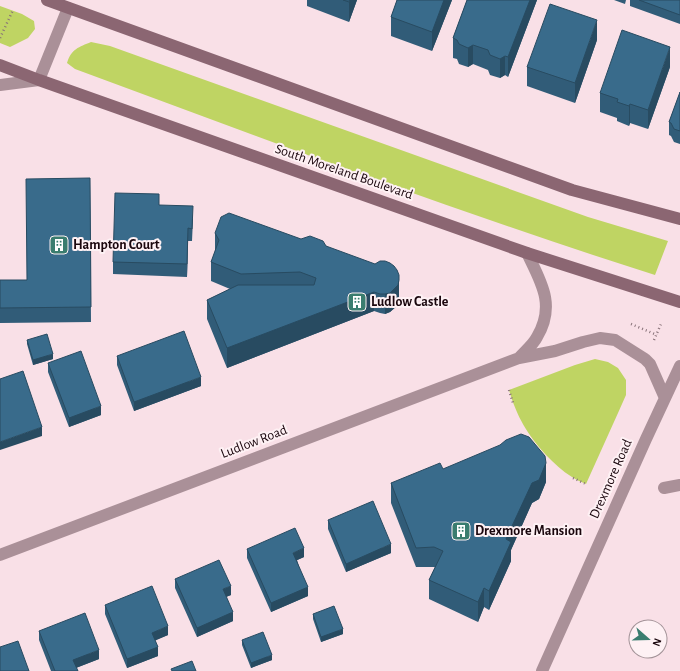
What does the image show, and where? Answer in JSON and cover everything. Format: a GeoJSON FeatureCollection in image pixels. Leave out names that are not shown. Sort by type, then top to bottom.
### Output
{"type":"FeatureCollection","features":[{"type":"Feature","properties":{"kind":"street"},"geometry":{"type":"LineString","coordinates":[[47,0],[572,190],[680,219]]}},
{"type":"Feature","properties":{"kind":"street"},"geometry":{"type":"LineString","coordinates":[[0,85],[39,80],[68,8]]}},
{"type":"Feature","properties":{"kind":"street","name":"South Moreland Boulevard"},"geometry":{"type":"LineString","coordinates":[[0,65],[527,253],[680,302]]}},
{"type":"Feature","properties":{"kind":"street","name":"Ludlow Road"},"geometry":{"type":"LineString","coordinates":[[519,358],[536,338],[543,326],[547,304],[543,286],[527,253]]}},
{"type":"Feature","properties":{"kind":"street","name":"Ludlow Road"},"geometry":{"type":"LineString","coordinates":[[0,555],[519,358],[555,351],[583,342],[600,338],[615,340],[645,359],[650,364],[665,398]]}},
{"type":"Feature","properties":{"kind":"street","name":"Drexmore Road"},"geometry":{"type":"LineString","coordinates":[[542,671],[680,366]]}},
{"type":"Feature","properties":{"kind":"street"},"geometry":{"type":"LineString","coordinates":[[664,488],[680,485]]}},
{"type":"Feature","properties":{"kind":"path"},"geometry":{"type":"LineString","coordinates":[[0,38],[13,10]]}},
{"type":"Feature","properties":{"kind":"path"},"geometry":{"type":"LineString","coordinates":[[653,342],[661,324]]}},
{"type":"Feature","properties":{"kind":"path"},"geometry":{"type":"LineString","coordinates":[[509,390],[513,403]]}},
{"type":"Feature","properties":{"kind":"path"},"geometry":{"type":"LineString","coordinates":[[573,478],[586,484]]}},
{"type":"Feature","properties":{"kind":"green space"},"geometry":{"type":"Polygon","coordinates":[[[0,6],[22,14],[34,21],[35,29],[28,38],[10,47],[0,43],[0,6]]]}},
{"type":"Feature","properties":{"kind":"green space"},"geometry":{"type":"Polygon","coordinates":[[[91,42],[110,46],[588,217],[668,241],[655,275],[509,227],[75,69],[67,63],[73,52],[79,47],[91,42]]]}},
{"type":"Feature","properties":{"kind":"green space"},"geometry":{"type":"Polygon","coordinates":[[[595,359],[608,362],[618,368],[626,380],[626,395],[586,484],[565,472],[539,447],[519,417],[509,390],[595,359]]]}},
{"type":"Feature","properties":{"kind":"building"},"geometry":{"type":"Polygon","coordinates":[[[397,0],[444,0],[432,32],[391,17],[397,0]]]}},
{"type":"Feature","properties":{"kind":"building"},"geometry":{"type":"Polygon","coordinates":[[[467,0],[530,0],[508,57],[505,56],[500,59],[490,55],[488,50],[473,45],[468,48],[459,44],[457,40],[453,38],[467,0]]]}},
{"type":"Feature","properties":{"kind":"building"},"geometry":{"type":"Polygon","coordinates":[[[639,0],[680,0],[680,15],[639,0]]]}},
{"type":"Feature","properties":{"kind":"building"},"geometry":{"type":"Polygon","coordinates":[[[550,4],[597,20],[575,83],[527,67],[550,4]]]}},
{"type":"Feature","properties":{"kind":"building"},"geometry":{"type":"Polygon","coordinates":[[[622,30],[670,47],[648,110],[630,104],[629,106],[617,102],[618,99],[600,93],[622,30]]]}},
{"type":"Feature","properties":{"kind":"building"},"geometry":{"type":"Polygon","coordinates":[[[680,92],[680,131],[674,129],[669,122],[680,92]]]}},
{"type":"Feature","properties":{"kind":"building","name":"Hampton Court"},"geometry":{"type":"Polygon","coordinates":[[[90,178],[91,307],[0,308],[0,280],[27,280],[26,179],[90,178]]]}},
{"type":"Feature","properties":{"kind":"building"},"geometry":{"type":"Polygon","coordinates":[[[115,193],[159,194],[159,205],[193,206],[192,229],[188,228],[187,264],[113,262],[115,193]]]}},
{"type":"Feature","properties":{"kind":"building","name":"Ludlow Castle"},"geometry":{"type":"Polygon","coordinates":[[[229,213],[301,239],[310,236],[323,241],[326,246],[375,264],[380,261],[390,263],[397,270],[399,275],[398,285],[390,293],[380,294],[374,292],[227,348],[207,300],[238,285],[314,285],[316,278],[300,272],[241,274],[211,262],[219,240],[215,233],[221,217],[229,213]]]}},
{"type":"Feature","properties":{"kind":"building"},"geometry":{"type":"Polygon","coordinates":[[[184,331],[201,377],[134,402],[117,356],[184,331]]]}},
{"type":"Feature","properties":{"kind":"building"},"geometry":{"type":"Polygon","coordinates":[[[47,334],[53,354],[33,360],[27,340],[47,334]]]}},
{"type":"Feature","properties":{"kind":"building"},"geometry":{"type":"Polygon","coordinates":[[[81,351],[101,406],[69,418],[48,363],[81,351]]]}},
{"type":"Feature","properties":{"kind":"building"},"geometry":{"type":"Polygon","coordinates":[[[23,371],[42,427],[0,442],[0,379],[23,371]]]}},
{"type":"Feature","properties":{"kind":"building","name":"Drexmore Mansion"},"geometry":{"type":"Polygon","coordinates":[[[521,434],[529,437],[545,456],[546,463],[539,480],[532,483],[506,539],[511,542],[489,591],[484,588],[478,602],[429,580],[443,551],[434,547],[416,548],[391,483],[440,463],[443,469],[500,445],[506,440],[521,434]]]}},
{"type":"Feature","properties":{"kind":"building"},"geometry":{"type":"Polygon","coordinates":[[[373,501],[391,544],[346,564],[328,520],[373,501]]]}},
{"type":"Feature","properties":{"kind":"building"},"geometry":{"type":"Polygon","coordinates":[[[295,528],[304,548],[293,553],[308,587],[271,603],[247,549],[295,528]]]}},
{"type":"Feature","properties":{"kind":"building"},"geometry":{"type":"Polygon","coordinates":[[[219,560],[231,586],[223,589],[233,612],[197,628],[175,579],[219,560]]]}},
{"type":"Feature","properties":{"kind":"building"},"geometry":{"type":"Polygon","coordinates":[[[152,586],[168,626],[152,633],[158,647],[127,659],[105,605],[152,586]]]}},
{"type":"Feature","properties":{"kind":"building"},"geometry":{"type":"Polygon","coordinates":[[[334,606],[343,629],[321,637],[313,614],[334,606]]]}},
{"type":"Feature","properties":{"kind":"building"},"geometry":{"type":"Polygon","coordinates":[[[85,613],[99,650],[73,660],[78,671],[55,671],[39,631],[85,613]]]}},
{"type":"Feature","properties":{"kind":"building"},"geometry":{"type":"Polygon","coordinates":[[[263,632],[272,655],[251,663],[242,640],[263,632]]]}},
{"type":"Feature","properties":{"kind":"building"},"geometry":{"type":"Polygon","coordinates":[[[18,641],[29,671],[0,671],[0,647],[18,641]]]}},
{"type":"Feature","properties":{"kind":"building"},"geometry":{"type":"Polygon","coordinates":[[[192,661],[196,671],[172,671],[171,669],[192,661]]]}},
{"type":"Feature","properties":{"kind":"place","name":"Hampton Court"},"geometry":{"type":"Point","coordinates":[59,245]}},
{"type":"Feature","properties":{"kind":"place","name":"Ludlow Castle"},"geometry":{"type":"Point","coordinates":[357,302]}},
{"type":"Feature","properties":{"kind":"place","name":"Drexmore Mansion"},"geometry":{"type":"Point","coordinates":[461,531]}}]}
